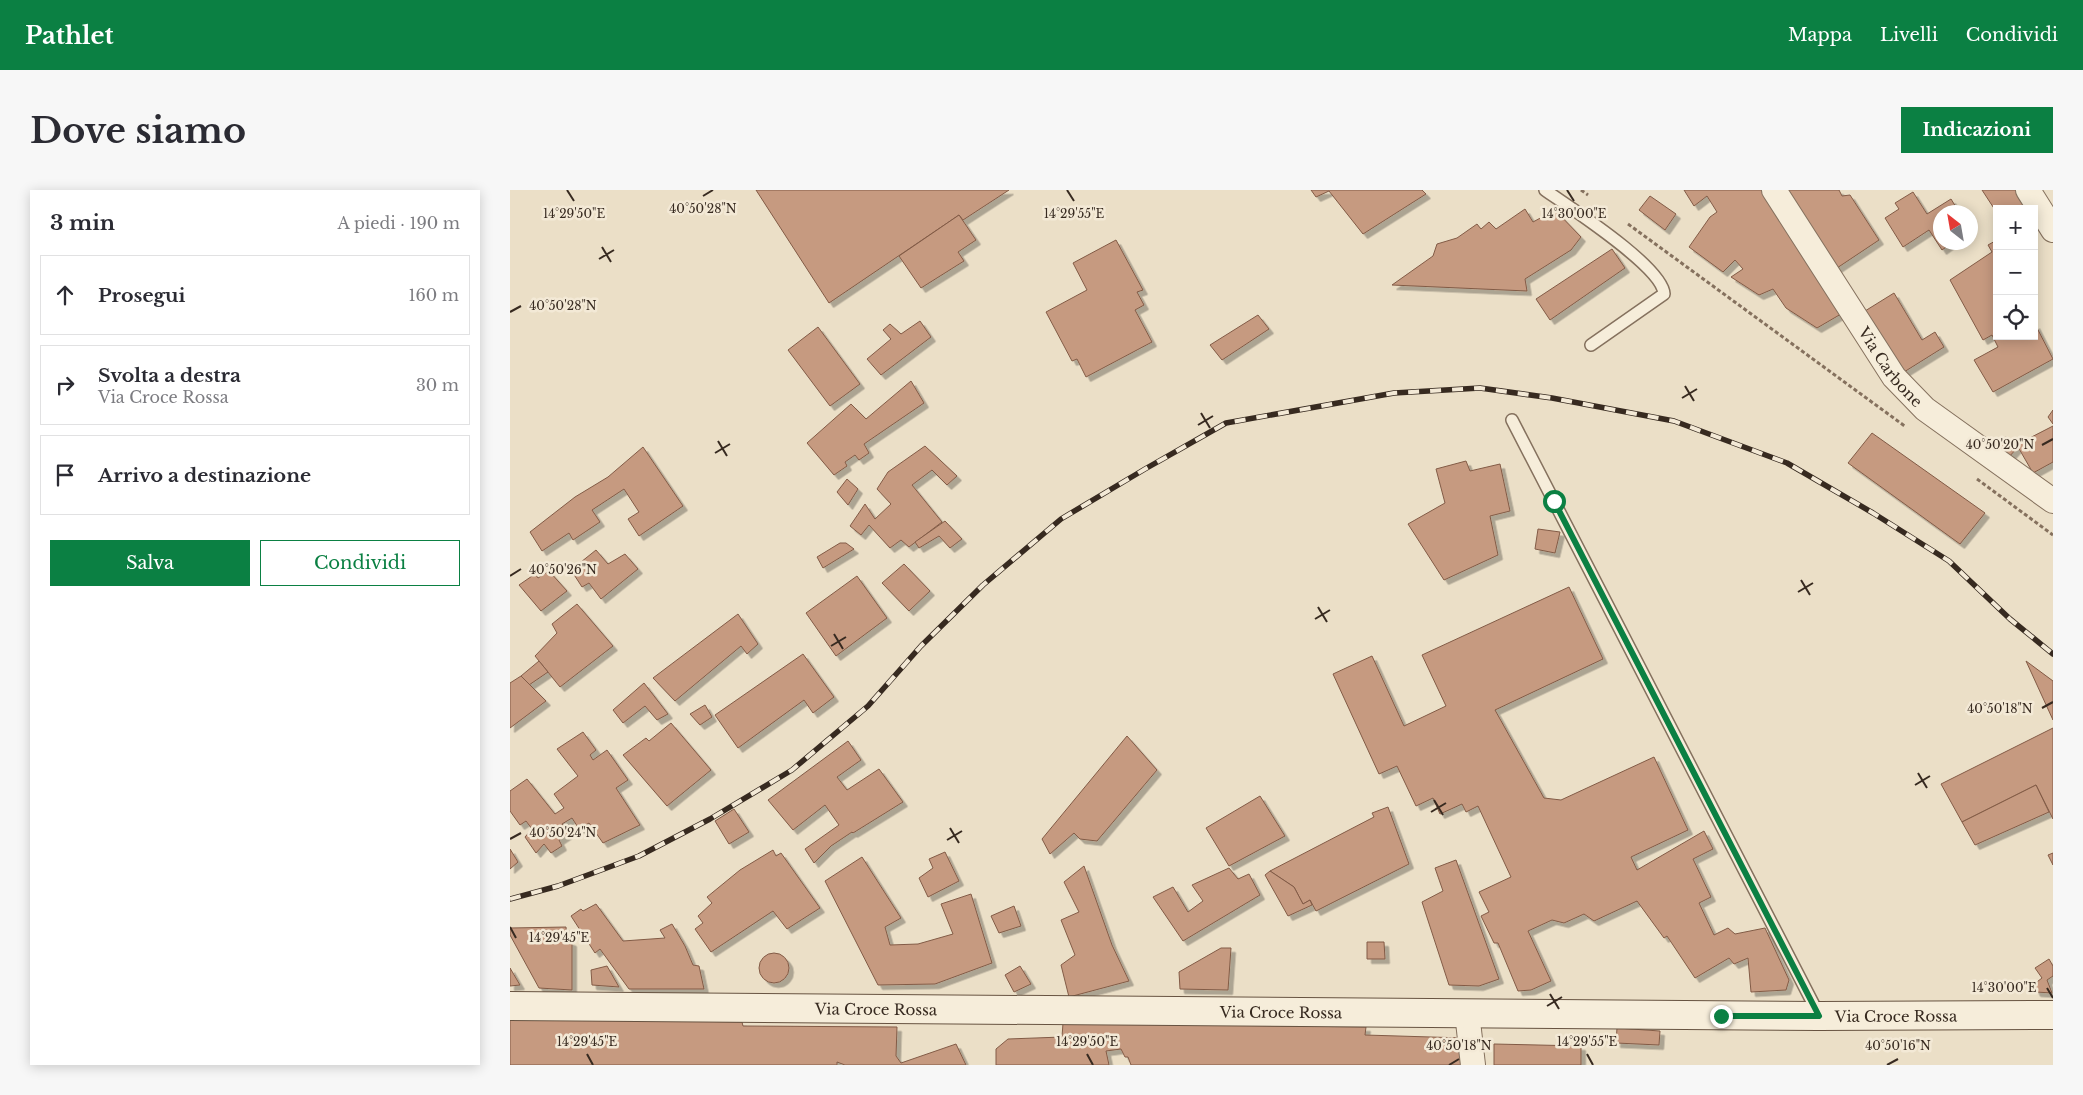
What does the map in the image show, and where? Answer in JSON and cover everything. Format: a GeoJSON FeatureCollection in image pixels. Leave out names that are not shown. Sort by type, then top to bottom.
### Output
{"type":"FeatureCollection","features":[{"type":"Feature","properties":{"kind":"main road","name":"Via Croce Rossa"},"geometry":{"type":"LineString","coordinates":[[510,1006],[1819,1016],[2053,1016]]}},
{"type":"Feature","properties":{"kind":"street","name":"Via Carbone"},"geometry":{"type":"LineString","coordinates":[[1774,190],[1894,377],[1925,409],[2053,501]]}},
{"type":"Feature","properties":{"kind":"street"},"geometry":{"type":"LineString","coordinates":[[2028,190],[2053,230]]}},
{"type":"Feature","properties":{"kind":"street"},"geometry":{"type":"LineString","coordinates":[[1467,1013],[1473,1065]]}},
{"type":"Feature","properties":{"kind":"lane"},"geometry":{"type":"LineString","coordinates":[[1545,190],[1636,257],[1658,278],[1664,288],[1664,294],[1591,345]]}},
{"type":"Feature","properties":{"kind":"lane"},"geometry":{"type":"LineString","coordinates":[[1512,420],[1819,1016]]}},
{"type":"Feature","properties":{"kind":"path"},"geometry":{"type":"LineString","coordinates":[[1581,190],[1589,196]]}},
{"type":"Feature","properties":{"kind":"path"},"geometry":{"type":"LineString","coordinates":[[1620,219],[1914,433]]}},
{"type":"Feature","properties":{"kind":"path"},"geometry":{"type":"LineString","coordinates":[[1976,479],[2053,535]]}},
{"type":"Feature","properties":{"kind":"building"},"geometry":{"type":"Polygon","coordinates":[[[756,190],[1009,190],[963,220],[959,215],[829,303],[756,190]]]}},
{"type":"Feature","properties":{"kind":"building"},"geometry":{"type":"Polygon","coordinates":[[[1311,190],[1422,190],[1426,194],[1363,234],[1329,191],[1316,197],[1311,190]]]}},
{"type":"Feature","properties":{"kind":"building"},"geometry":{"type":"Polygon","coordinates":[[[1684,190],[1762,190],[1841,314],[1817,328],[1786,308],[1773,289],[1759,295],[1731,277],[1743,269],[1735,260],[1723,272],[1689,247],[1710,217],[1717,212],[1707,196],[1694,206],[1684,190]]]}},
{"type":"Feature","properties":{"kind":"building"},"geometry":{"type":"Polygon","coordinates":[[[1785,190],[1839,190],[1842,196],[1850,195],[1879,240],[1834,270],[1785,190]]]}},
{"type":"Feature","properties":{"kind":"building"},"geometry":{"type":"Polygon","coordinates":[[[1982,190],[2024,190],[2030,205],[1993,205],[1993,207],[1982,190]]]}},
{"type":"Feature","properties":{"kind":"building"},"geometry":{"type":"Polygon","coordinates":[[[1913,192],[1927,214],[1933,210],[1933,236],[1929,230],[1903,247],[1885,218],[1899,209],[1895,203],[1913,192]]]}},
{"type":"Feature","properties":{"kind":"building"},"geometry":{"type":"Polygon","coordinates":[[[1650,196],[1676,214],[1665,230],[1639,210],[1650,196]]]}},
{"type":"Feature","properties":{"kind":"building"},"geometry":{"type":"Polygon","coordinates":[[[1951,199],[1955,205],[1941,205],[1951,199]]]}},
{"type":"Feature","properties":{"kind":"building"},"geometry":{"type":"Polygon","coordinates":[[[1525,209],[1533,222],[1555,210],[1581,237],[1571,250],[1525,279],[1527,291],[1392,285],[1433,256],[1437,244],[1457,238],[1477,224],[1481,229],[1489,222],[1496,229],[1525,209]]]}},
{"type":"Feature","properties":{"kind":"building"},"geometry":{"type":"Polygon","coordinates":[[[959,215],[976,240],[958,252],[964,261],[921,288],[899,256],[959,215]]]}},
{"type":"Feature","properties":{"kind":"building"},"geometry":{"type":"Polygon","coordinates":[[[1116,240],[1143,290],[1137,292],[1144,305],[1135,310],[1152,342],[1086,377],[1077,359],[1072,361],[1046,312],[1087,290],[1073,263],[1116,240]]]}},
{"type":"Feature","properties":{"kind":"building"},"geometry":{"type":"Polygon","coordinates":[[[1993,242],[1993,337],[1992,335],[1983,340],[1950,280],[1992,252],[1988,245],[1993,242]]]}},
{"type":"Feature","properties":{"kind":"building"},"geometry":{"type":"Polygon","coordinates":[[[1612,249],[1625,268],[1550,320],[1536,299],[1612,249]]]}},
{"type":"Feature","properties":{"kind":"building"},"geometry":{"type":"Polygon","coordinates":[[[1894,293],[1922,340],[1935,332],[1944,347],[1904,372],[1865,311],[1894,293]]]}},
{"type":"Feature","properties":{"kind":"building"},"geometry":{"type":"Polygon","coordinates":[[[1258,315],[1269,329],[1222,360],[1210,345],[1258,315]]]}},
{"type":"Feature","properties":{"kind":"building"},"geometry":{"type":"Polygon","coordinates":[[[920,321],[931,337],[881,375],[867,359],[891,339],[883,330],[890,324],[901,334],[920,321]]]}},
{"type":"Feature","properties":{"kind":"building"},"geometry":{"type":"Polygon","coordinates":[[[818,327],[860,384],[830,406],[788,350],[818,327]]]}},
{"type":"Feature","properties":{"kind":"building"},"geometry":{"type":"Polygon","coordinates":[[[2038,330],[2053,359],[1993,392],[1974,360],[1998,347],[1994,340],[2038,340],[2038,330]]]}},
{"type":"Feature","properties":{"kind":"building"},"geometry":{"type":"Polygon","coordinates":[[[911,381],[924,403],[864,444],[869,453],[859,460],[855,455],[845,462],[847,466],[834,475],[807,443],[851,404],[866,419],[911,381]]]}},
{"type":"Feature","properties":{"kind":"building"},"geometry":{"type":"Polygon","coordinates":[[[2053,410],[2053,424],[2048,417],[2053,410]]]}},
{"type":"Feature","properties":{"kind":"building"},"geometry":{"type":"Polygon","coordinates":[[[2053,426],[2053,462],[2033,473],[2018,447],[2008,458],[1993,445],[2006,437],[2016,445],[2053,426]]]}},
{"type":"Feature","properties":{"kind":"building"},"geometry":{"type":"Polygon","coordinates":[[[1872,433],[1985,513],[1960,544],[1848,463],[1872,433]]]}},
{"type":"Feature","properties":{"kind":"building"},"geometry":{"type":"Polygon","coordinates":[[[925,446],[957,476],[947,485],[932,470],[912,485],[942,522],[909,547],[901,540],[890,548],[869,525],[861,535],[850,526],[865,504],[875,519],[891,504],[877,489],[888,472],[925,446]]]}},
{"type":"Feature","properties":{"kind":"building"},"geometry":{"type":"Polygon","coordinates":[[[643,447],[683,506],[639,536],[628,519],[639,512],[624,489],[592,510],[600,522],[573,540],[569,533],[542,551],[530,532],[575,497],[608,477],[643,447]]]}},
{"type":"Feature","properties":{"kind":"building"},"geometry":{"type":"Polygon","coordinates":[[[1466,461],[1470,471],[1500,464],[1510,511],[1490,516],[1498,555],[1444,580],[1408,524],[1445,503],[1436,469],[1466,461]]]}},
{"type":"Feature","properties":{"kind":"building"},"geometry":{"type":"Polygon","coordinates":[[[847,479],[858,489],[848,505],[837,492],[847,479]]]}},
{"type":"Feature","properties":{"kind":"building"},"geometry":{"type":"Polygon","coordinates":[[[945,521],[962,539],[950,548],[939,536],[919,548],[915,542],[945,521]]]}},
{"type":"Feature","properties":{"kind":"building"},"geometry":{"type":"Polygon","coordinates":[[[1538,529],[1560,532],[1555,553],[1535,549],[1538,529]]]}},
{"type":"Feature","properties":{"kind":"building"},"geometry":{"type":"Polygon","coordinates":[[[840,543],[846,543],[854,549],[823,568],[817,557],[840,543]]]}},
{"type":"Feature","properties":{"kind":"building"},"geometry":{"type":"Polygon","coordinates":[[[596,550],[608,564],[625,554],[638,569],[601,599],[589,583],[582,587],[571,570],[596,550]]]}},
{"type":"Feature","properties":{"kind":"building"},"geometry":{"type":"Polygon","coordinates":[[[904,564],[930,591],[909,611],[882,583],[904,564]]]}},
{"type":"Feature","properties":{"kind":"building"},"geometry":{"type":"Polygon","coordinates":[[[549,571],[567,591],[541,611],[519,585],[535,574],[538,578],[549,571]]]}},
{"type":"Feature","properties":{"kind":"building"},"geometry":{"type":"Polygon","coordinates":[[[857,576],[887,618],[836,656],[806,613],[857,576]]]}},
{"type":"Feature","properties":{"kind":"building"},"geometry":{"type":"Polygon","coordinates":[[[1569,587],[1603,659],[1495,710],[1544,798],[1561,800],[1654,757],[1688,830],[1631,857],[1637,870],[1704,831],[1713,849],[1693,859],[1711,897],[1699,903],[1714,935],[1728,928],[1735,934],[1765,928],[1789,980],[1786,990],[1751,992],[1748,958],[1734,964],[1729,958],[1695,978],[1667,936],[1664,938],[1637,901],[1594,921],[1584,914],[1564,923],[1552,920],[1528,931],[1551,981],[1531,990],[1518,991],[1498,943],[1494,943],[1481,916],[1489,912],[1479,892],[1511,877],[1478,806],[1466,812],[1462,804],[1440,814],[1433,798],[1416,806],[1397,766],[1379,774],[1333,674],[1372,656],[1404,726],[1446,706],[1422,655],[1569,587]]]}},
{"type":"Feature","properties":{"kind":"building"},"geometry":{"type":"Polygon","coordinates":[[[577,604],[613,646],[560,687],[535,656],[557,633],[552,624],[577,604]]]}},
{"type":"Feature","properties":{"kind":"building"},"geometry":{"type":"Polygon","coordinates":[[[738,614],[758,644],[747,654],[741,646],[675,701],[653,678],[738,614]]]}},
{"type":"Feature","properties":{"kind":"building"},"geometry":{"type":"Polygon","coordinates":[[[803,654],[834,697],[813,713],[804,700],[738,748],[715,715],[803,654]]]}},
{"type":"Feature","properties":{"kind":"building"},"geometry":{"type":"Polygon","coordinates":[[[539,661],[548,672],[529,685],[521,676],[539,661]]]}},
{"type":"Feature","properties":{"kind":"building"},"geometry":{"type":"Polygon","coordinates":[[[2026,661],[2053,681],[2053,720],[2026,661]]]}},
{"type":"Feature","properties":{"kind":"building"},"geometry":{"type":"Polygon","coordinates":[[[521,676],[546,701],[510,728],[510,683],[521,676]]]}},
{"type":"Feature","properties":{"kind":"building"},"geometry":{"type":"Polygon","coordinates":[[[644,683],[668,714],[657,720],[645,706],[623,723],[613,710],[644,683]]]}},
{"type":"Feature","properties":{"kind":"building"},"geometry":{"type":"Polygon","coordinates":[[[705,705],[712,717],[700,725],[690,714],[705,705]]]}},
{"type":"Feature","properties":{"kind":"building"},"geometry":{"type":"Polygon","coordinates":[[[671,723],[711,770],[667,806],[623,755],[646,738],[649,741],[671,723]]]}},
{"type":"Feature","properties":{"kind":"building"},"geometry":{"type":"Polygon","coordinates":[[[2053,728],[2053,819],[2036,785],[1962,822],[1941,784],[2053,728]]]}},
{"type":"Feature","properties":{"kind":"building"},"geometry":{"type":"Polygon","coordinates":[[[583,732],[596,750],[590,755],[593,760],[607,750],[628,780],[616,788],[640,825],[603,843],[589,823],[579,829],[572,818],[562,824],[568,834],[559,840],[562,846],[551,853],[544,844],[536,853],[525,837],[532,829],[526,821],[520,825],[510,811],[510,791],[527,779],[555,814],[564,808],[554,794],[578,776],[557,749],[583,732]]]}},
{"type":"Feature","properties":{"kind":"building"},"geometry":{"type":"Polygon","coordinates":[[[1127,736],[1157,770],[1097,841],[1080,839],[1074,833],[1050,854],[1042,839],[1127,736]]]}},
{"type":"Feature","properties":{"kind":"building"},"geometry":{"type":"Polygon","coordinates":[[[848,741],[861,760],[837,777],[847,790],[879,769],[903,802],[831,846],[814,863],[805,849],[839,825],[825,805],[793,830],[768,800],[848,741]]]}},
{"type":"Feature","properties":{"kind":"building"},"geometry":{"type":"Polygon","coordinates":[[[2036,785],[2049,812],[1975,845],[1962,822],[2036,785]]]}},
{"type":"Feature","properties":{"kind":"building"},"geometry":{"type":"Polygon","coordinates":[[[1260,796],[1285,836],[1229,866],[1206,828],[1260,796]]]}},
{"type":"Feature","properties":{"kind":"building"},"geometry":{"type":"Polygon","coordinates":[[[1388,807],[1409,864],[1316,911],[1310,900],[1303,904],[1294,887],[1270,871],[1374,817],[1372,813],[1388,807]]]}},
{"type":"Feature","properties":{"kind":"building"},"geometry":{"type":"Polygon","coordinates":[[[734,809],[749,832],[729,844],[715,821],[734,809]]]}},
{"type":"Feature","properties":{"kind":"building"},"geometry":{"type":"Polygon","coordinates":[[[510,849],[518,862],[510,869],[510,849]]]}},
{"type":"Feature","properties":{"kind":"building"},"geometry":{"type":"Polygon","coordinates":[[[773,850],[776,856],[781,853],[820,908],[787,929],[773,911],[711,952],[695,929],[703,923],[698,916],[712,903],[707,897],[740,870],[773,850]]]}},
{"type":"Feature","properties":{"kind":"building"},"geometry":{"type":"Polygon","coordinates":[[[945,852],[959,881],[928,897],[919,878],[933,868],[929,859],[945,852]]]}},
{"type":"Feature","properties":{"kind":"building"},"geometry":{"type":"Polygon","coordinates":[[[2053,853],[2053,865],[2048,855],[2053,853]]]}},
{"type":"Feature","properties":{"kind":"building"},"geometry":{"type":"Polygon","coordinates":[[[862,857],[901,918],[885,927],[890,945],[918,944],[953,934],[941,904],[971,894],[992,963],[935,984],[878,985],[825,881],[862,857]]]}},
{"type":"Feature","properties":{"kind":"building"},"geometry":{"type":"Polygon","coordinates":[[[1456,860],[1499,979],[1479,986],[1449,985],[1422,902],[1443,891],[1435,868],[1456,860]]]}},
{"type":"Feature","properties":{"kind":"building"},"geometry":{"type":"Polygon","coordinates":[[[1084,866],[1112,945],[1129,981],[1069,997],[1061,965],[1075,955],[1061,920],[1079,912],[1064,882],[1084,866]]]}},
{"type":"Feature","properties":{"kind":"building"},"geometry":{"type":"Polygon","coordinates":[[[1229,868],[1238,879],[1249,874],[1260,895],[1183,941],[1153,897],[1173,887],[1188,912],[1203,901],[1192,885],[1229,868]]]}},
{"type":"Feature","properties":{"kind":"building"},"geometry":{"type":"Polygon","coordinates":[[[1270,871],[1294,887],[1303,904],[1310,900],[1312,905],[1288,916],[1265,875],[1270,871]]]}},
{"type":"Feature","properties":{"kind":"building"},"geometry":{"type":"Polygon","coordinates":[[[596,904],[623,941],[665,938],[660,930],[672,924],[685,946],[693,965],[699,966],[704,989],[629,989],[600,949],[595,953],[571,916],[581,909],[583,911],[596,904]]]}},
{"type":"Feature","properties":{"kind":"building"},"geometry":{"type":"Polygon","coordinates":[[[1014,906],[1021,926],[999,933],[991,916],[1014,906]]]}},
{"type":"Feature","properties":{"kind":"building"},"geometry":{"type":"Polygon","coordinates":[[[566,927],[567,940],[572,942],[572,990],[539,988],[510,935],[510,928],[566,927]]]}},
{"type":"Feature","properties":{"kind":"building"},"geometry":{"type":"Polygon","coordinates":[[[1367,942],[1384,942],[1385,959],[1367,959],[1367,942]]]}},
{"type":"Feature","properties":{"kind":"building"},"geometry":{"type":"Polygon","coordinates":[[[1221,948],[1231,948],[1228,990],[1180,989],[1179,972],[1221,948]]]}},
{"type":"Feature","properties":{"kind":"building"},"geometry":{"type":"Polygon","coordinates":[[[774,953],[780,954],[788,962],[788,974],[780,982],[774,983],[768,982],[760,974],[759,968],[760,962],[768,954],[774,953]]]}},
{"type":"Feature","properties":{"kind":"building"},"geometry":{"type":"Polygon","coordinates":[[[2049,959],[2053,966],[2053,976],[2047,980],[2052,993],[2036,992],[2033,985],[2042,978],[2035,968],[2049,959]]]}},
{"type":"Feature","properties":{"kind":"building"},"geometry":{"type":"Polygon","coordinates":[[[607,966],[619,987],[592,985],[591,970],[607,966]]]}},
{"type":"Feature","properties":{"kind":"building"},"geometry":{"type":"Polygon","coordinates":[[[1020,966],[1031,984],[1014,992],[1005,975],[1020,966]]]}},
{"type":"Feature","properties":{"kind":"building"},"geometry":{"type":"Polygon","coordinates":[[[510,968],[520,985],[510,986],[510,968]]]}},
{"type":"Feature","properties":{"kind":"building"},"geometry":{"type":"Polygon","coordinates":[[[510,1018],[742,1022],[743,1026],[897,1027],[896,1056],[901,1063],[956,1044],[966,1065],[845,1065],[837,1062],[837,1065],[510,1065],[510,1018]]]}},
{"type":"Feature","properties":{"kind":"building"},"geometry":{"type":"Polygon","coordinates":[[[1063,1023],[1366,1027],[1365,1035],[1464,1038],[1463,1065],[1131,1065],[1128,1057],[1125,1057],[1121,1049],[1106,1051],[1109,1065],[996,1065],[996,1049],[1008,1039],[1062,1037],[1063,1023]]]}},
{"type":"Feature","properties":{"kind":"building"},"geometry":{"type":"Polygon","coordinates":[[[1617,1028],[1660,1031],[1659,1045],[1616,1043],[1617,1028]]]}},
{"type":"Feature","properties":{"kind":"building"},"geometry":{"type":"Polygon","coordinates":[[[1494,1044],[1581,1046],[1581,1065],[1494,1065],[1494,1044]]]}},
{"type":"Feature","properties":{"kind":"railway"},"geometry":{"type":"LineString","coordinates":[[510,899],[558,886],[639,856],[710,819],[792,770],[868,706],[921,646],[983,585],[1061,519],[1145,469],[1226,423],[1394,393],[1480,388],[1552,398],[1674,421],[1787,463],[1873,513],[1949,561],[2010,619],[2053,654]]}},
{"type":"Feature","properties":{"kind":"route"},"geometry":{"type":"LineString","coordinates":[[1554,501],[1819,1016],[1721,1016]]}}]}
